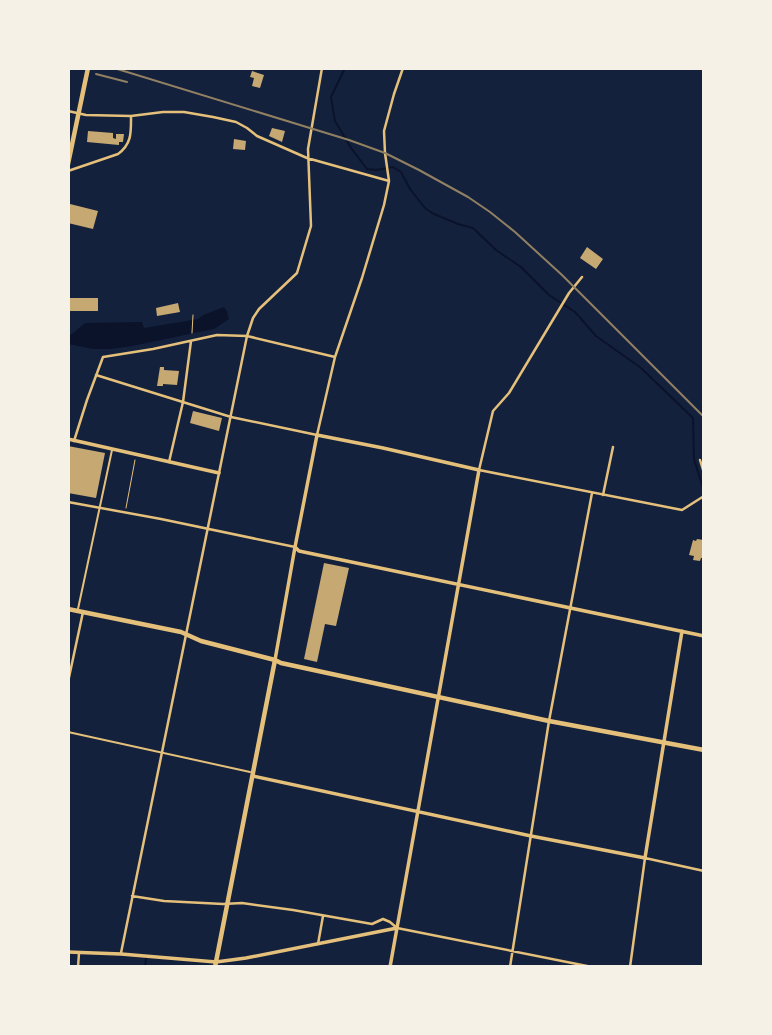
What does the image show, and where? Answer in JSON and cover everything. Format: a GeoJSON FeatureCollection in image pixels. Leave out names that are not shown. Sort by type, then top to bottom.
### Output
{"type":"FeatureCollection","features":[{"type":"Feature","properties":{"kind":"main road"},"geometry":{"type":"LineString","coordinates":[[68,164],[88,68]]}},
{"type":"Feature","properties":{"kind":"main road"},"geometry":{"type":"LineString","coordinates":[[68,609],[181,632],[201,641],[299,668],[549,721],[704,750]]}},
{"type":"Feature","properties":{"kind":"main road"},"geometry":{"type":"LineString","coordinates":[[216,964],[275,660]]}},
{"type":"Feature","properties":{"kind":"street"},"geometry":{"type":"LineString","coordinates":[[121,954],[247,336],[258,309],[297,273],[311,226],[307,158],[322,68]]}},
{"type":"Feature","properties":{"kind":"street"},"geometry":{"type":"LineString","coordinates":[[275,660],[317,435],[335,356],[384,205],[389,181],[384,131],[403,68]]}},
{"type":"Feature","properties":{"kind":"street"},"geometry":{"type":"LineString","coordinates":[[68,111],[86,115],[131,116],[184,112],[236,122],[307,158],[389,181]]}},
{"type":"Feature","properties":{"kind":"street"},"geometry":{"type":"LineString","coordinates":[[68,171],[118,154],[125,149],[131,135],[131,116]]}},
{"type":"Feature","properties":{"kind":"street"},"geometry":{"type":"LineString","coordinates":[[390,967],[457,584],[493,411],[509,393],[565,299],[582,277]]}},
{"type":"Feature","properties":{"kind":"street"},"geometry":{"type":"LineString","coordinates":[[219,473],[71,440],[103,357],[217,335],[247,336],[335,356]]}},
{"type":"Feature","properties":{"kind":"street"},"geometry":{"type":"LineString","coordinates":[[169,462],[183,402],[191,341]]}},
{"type":"Feature","properties":{"kind":"street"},"geometry":{"type":"LineString","coordinates":[[96,375],[231,417],[592,493],[682,510],[704,496]]}},
{"type":"Feature","properties":{"kind":"street"},"geometry":{"type":"LineString","coordinates":[[603,495],[613,447]]}},
{"type":"Feature","properties":{"kind":"street"},"geometry":{"type":"LineString","coordinates":[[68,682],[112,449]]}},
{"type":"Feature","properties":{"kind":"street"},"geometry":{"type":"LineString","coordinates":[[700,460],[704,473]]}},
{"type":"Feature","properties":{"kind":"street"},"geometry":{"type":"LineString","coordinates":[[510,967],[549,721],[592,493]]}},
{"type":"Feature","properties":{"kind":"street"},"geometry":{"type":"LineString","coordinates":[[68,502],[209,528],[295,547],[299,551],[704,636]]}},
{"type":"Feature","properties":{"kind":"street"},"geometry":{"type":"LineString","coordinates":[[630,967],[682,631]]}},
{"type":"Feature","properties":{"kind":"street"},"geometry":{"type":"LineString","coordinates":[[68,732],[531,836],[704,871]]}},
{"type":"Feature","properties":{"kind":"street"},"geometry":{"type":"LineString","coordinates":[[132,896],[164,901],[216,904],[235,902],[372,923],[383,919],[397,928]]}},
{"type":"Feature","properties":{"kind":"street"},"geometry":{"type":"LineString","coordinates":[[318,944],[323,915]]}},
{"type":"Feature","properties":{"kind":"street"},"geometry":{"type":"LineString","coordinates":[[68,951],[216,964],[397,928],[592,967]]}},
{"type":"Feature","properties":{"kind":"street"},"geometry":{"type":"LineString","coordinates":[[78,967],[80,952]]}},
{"type":"Feature","properties":{"kind":"path"},"geometry":{"type":"LineString","coordinates":[[191,341],[193,315]]}},
{"type":"Feature","properties":{"kind":"path"},"geometry":{"type":"LineString","coordinates":[[126,512],[136,455]]}},
{"type":"Feature","properties":{"kind":"water"},"geometry":{"type":"Polygon","coordinates":[[[224,307],[229,319],[214,329],[111,349],[68,344],[68,337],[85,323],[142,322],[144,328],[198,319],[224,307]]]}},
{"type":"Feature","properties":{"kind":"building"},"geometry":{"type":"Polygon","coordinates":[[[252,71],[264,75],[260,88],[252,86],[252,71]]]}},
{"type":"Feature","properties":{"kind":"building"},"geometry":{"type":"Polygon","coordinates":[[[272,128],[285,131],[282,142],[269,136],[272,128]]]}},
{"type":"Feature","properties":{"kind":"building"},"geometry":{"type":"Polygon","coordinates":[[[88,131],[113,133],[113,138],[116,139],[116,134],[124,134],[123,142],[119,142],[119,145],[87,142],[88,131]]]}},
{"type":"Feature","properties":{"kind":"building"},"geometry":{"type":"Polygon","coordinates":[[[234,139],[246,141],[245,150],[233,149],[234,139]]]}},
{"type":"Feature","properties":{"kind":"building"},"geometry":{"type":"Polygon","coordinates":[[[70,204],[98,211],[93,229],[68,223],[70,204]]]}},
{"type":"Feature","properties":{"kind":"building"},"geometry":{"type":"Polygon","coordinates":[[[587,247],[603,259],[596,269],[580,258],[587,247]]]}},
{"type":"Feature","properties":{"kind":"building"},"geometry":{"type":"Polygon","coordinates":[[[70,298],[98,298],[98,311],[70,311],[70,298]]]}},
{"type":"Feature","properties":{"kind":"building"},"geometry":{"type":"Polygon","coordinates":[[[178,303],[180,312],[157,316],[156,308],[178,303]]]}},
{"type":"Feature","properties":{"kind":"building"},"geometry":{"type":"Polygon","coordinates":[[[160,367],[164,367],[164,370],[179,371],[177,385],[157,386],[160,367]]]}},
{"type":"Feature","properties":{"kind":"building"},"geometry":{"type":"Polygon","coordinates":[[[193,411],[222,418],[219,431],[190,423],[193,411]]]}},
{"type":"Feature","properties":{"kind":"building"},"geometry":{"type":"Polygon","coordinates":[[[68,446],[105,453],[96,498],[68,493],[68,446]]]}},
{"type":"Feature","properties":{"kind":"building"},"geometry":{"type":"Polygon","coordinates":[[[693,540],[704,540],[704,558],[700,561],[693,560],[694,556],[689,555],[693,540]]]}},
{"type":"Feature","properties":{"kind":"building"},"geometry":{"type":"Polygon","coordinates":[[[324,563],[349,568],[336,626],[325,624],[317,662],[304,659],[324,563]]]}},
{"type":"Feature","properties":{"kind":"waterway"},"geometry":{"type":"LineString","coordinates":[[345,68],[331,97],[335,121],[367,169],[393,167],[401,172],[425,208],[473,228],[496,250],[521,267],[549,295],[575,312],[596,336],[641,368],[693,418],[694,459],[704,491]]}},
{"type":"Feature","properties":{"kind":"waterway"},"geometry":{"type":"LineString","coordinates":[[145,967],[146,958]]}},
{"type":"Feature","properties":{"kind":"railway"},"geometry":{"type":"LineString","coordinates":[[114,68],[385,153],[468,197],[515,232],[562,275],[704,417]]}},
{"type":"Feature","properties":{"kind":"railway"},"geometry":{"type":"LineString","coordinates":[[96,74],[127,82]]}}]}
